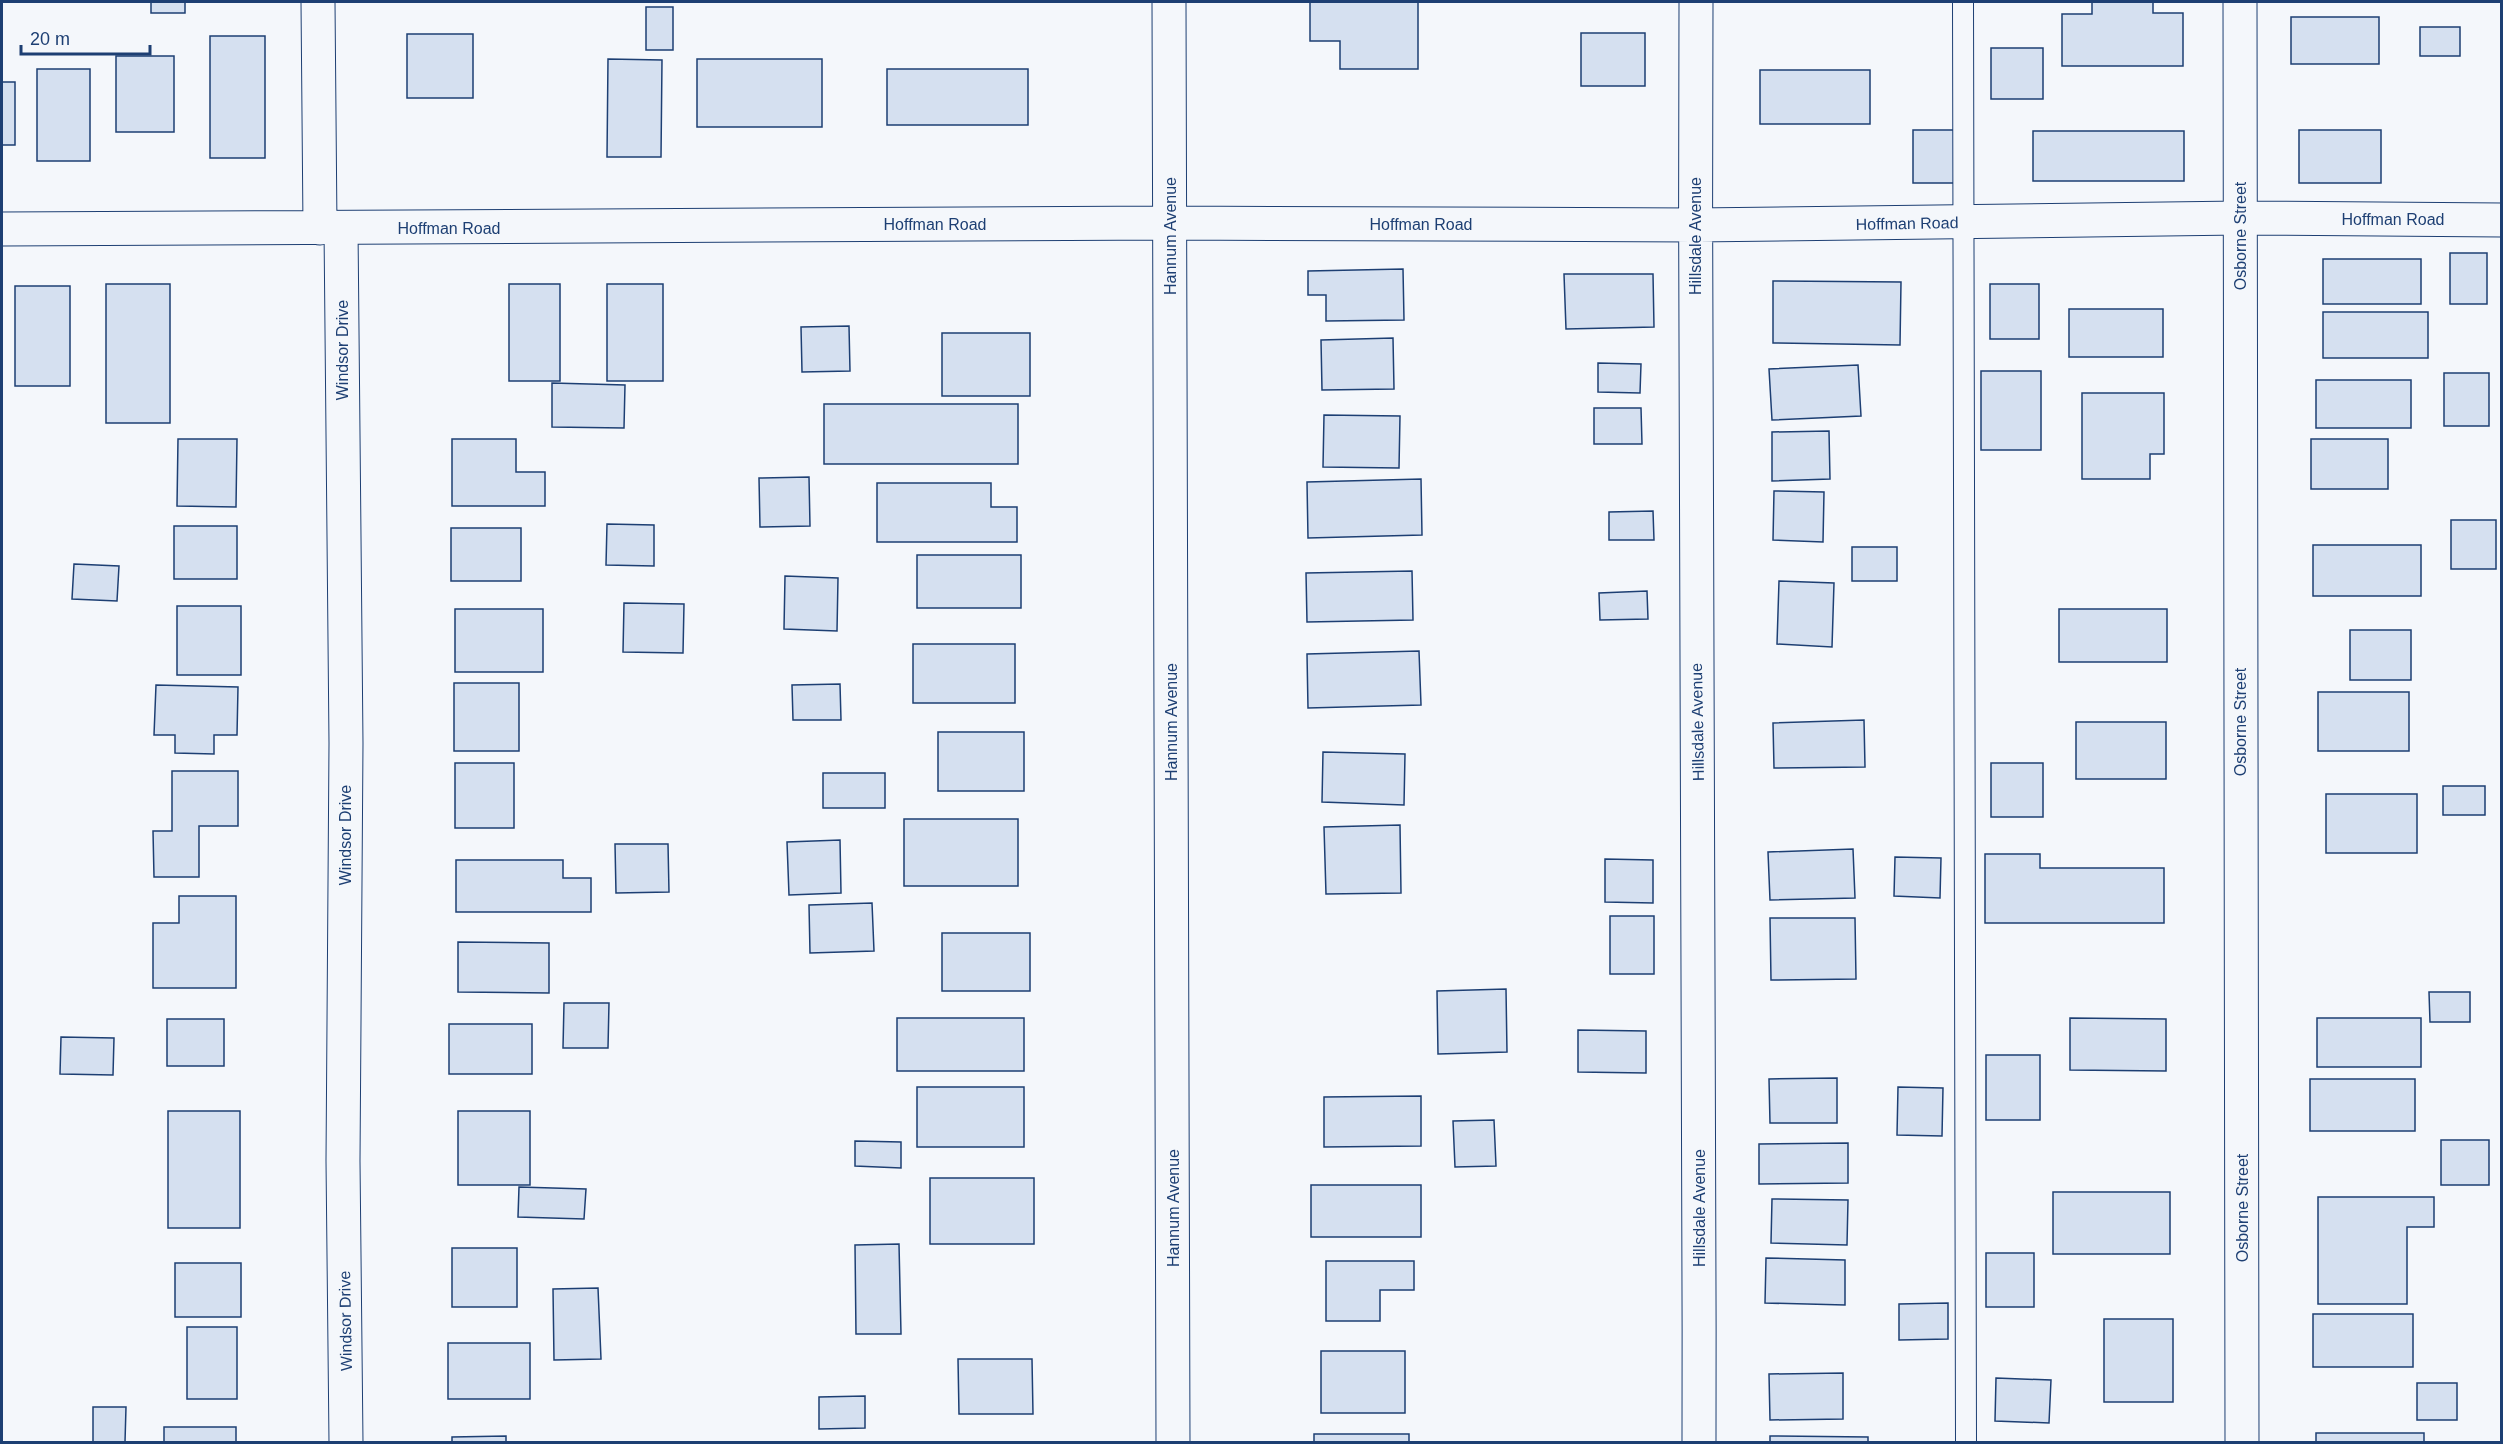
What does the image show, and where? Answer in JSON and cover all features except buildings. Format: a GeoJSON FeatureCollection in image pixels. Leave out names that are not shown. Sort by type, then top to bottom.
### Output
{"type":"FeatureCollection","features":[{"type":"Feature","properties":{"kind":"street","name":"Windsor Drive"},"geometry":{"type":"LineString","coordinates":[[318,2],[331,228],[345,731],[343,1161],[346,1443]]}},
{"type":"Feature","properties":{"kind":"street","name":"Hannum Avenue"},"geometry":{"type":"LineString","coordinates":[[1169,2],[1173,1443]]}},
{"type":"Feature","properties":{"kind":"street","name":"Hillsdale Avenue"},"geometry":{"type":"LineString","coordinates":[[1696,2],[1695,586],[1700,1063],[1699,1443]]}},
{"type":"Feature","properties":{"kind":"street","name":"Osborne Street"},"geometry":{"type":"LineString","coordinates":[[2240,2],[2242,1443]]}},
{"type":"Feature","properties":{"kind":"street","name":"Hoffman Road"},"geometry":{"type":"LineString","coordinates":[[2,229],[1169,223],[1695,225],[2240,218],[2502,220]]}},
{"type":"Feature","properties":{"kind":"lane"},"geometry":{"type":"LineString","coordinates":[[1963,2],[1966,1443]]}}]}
